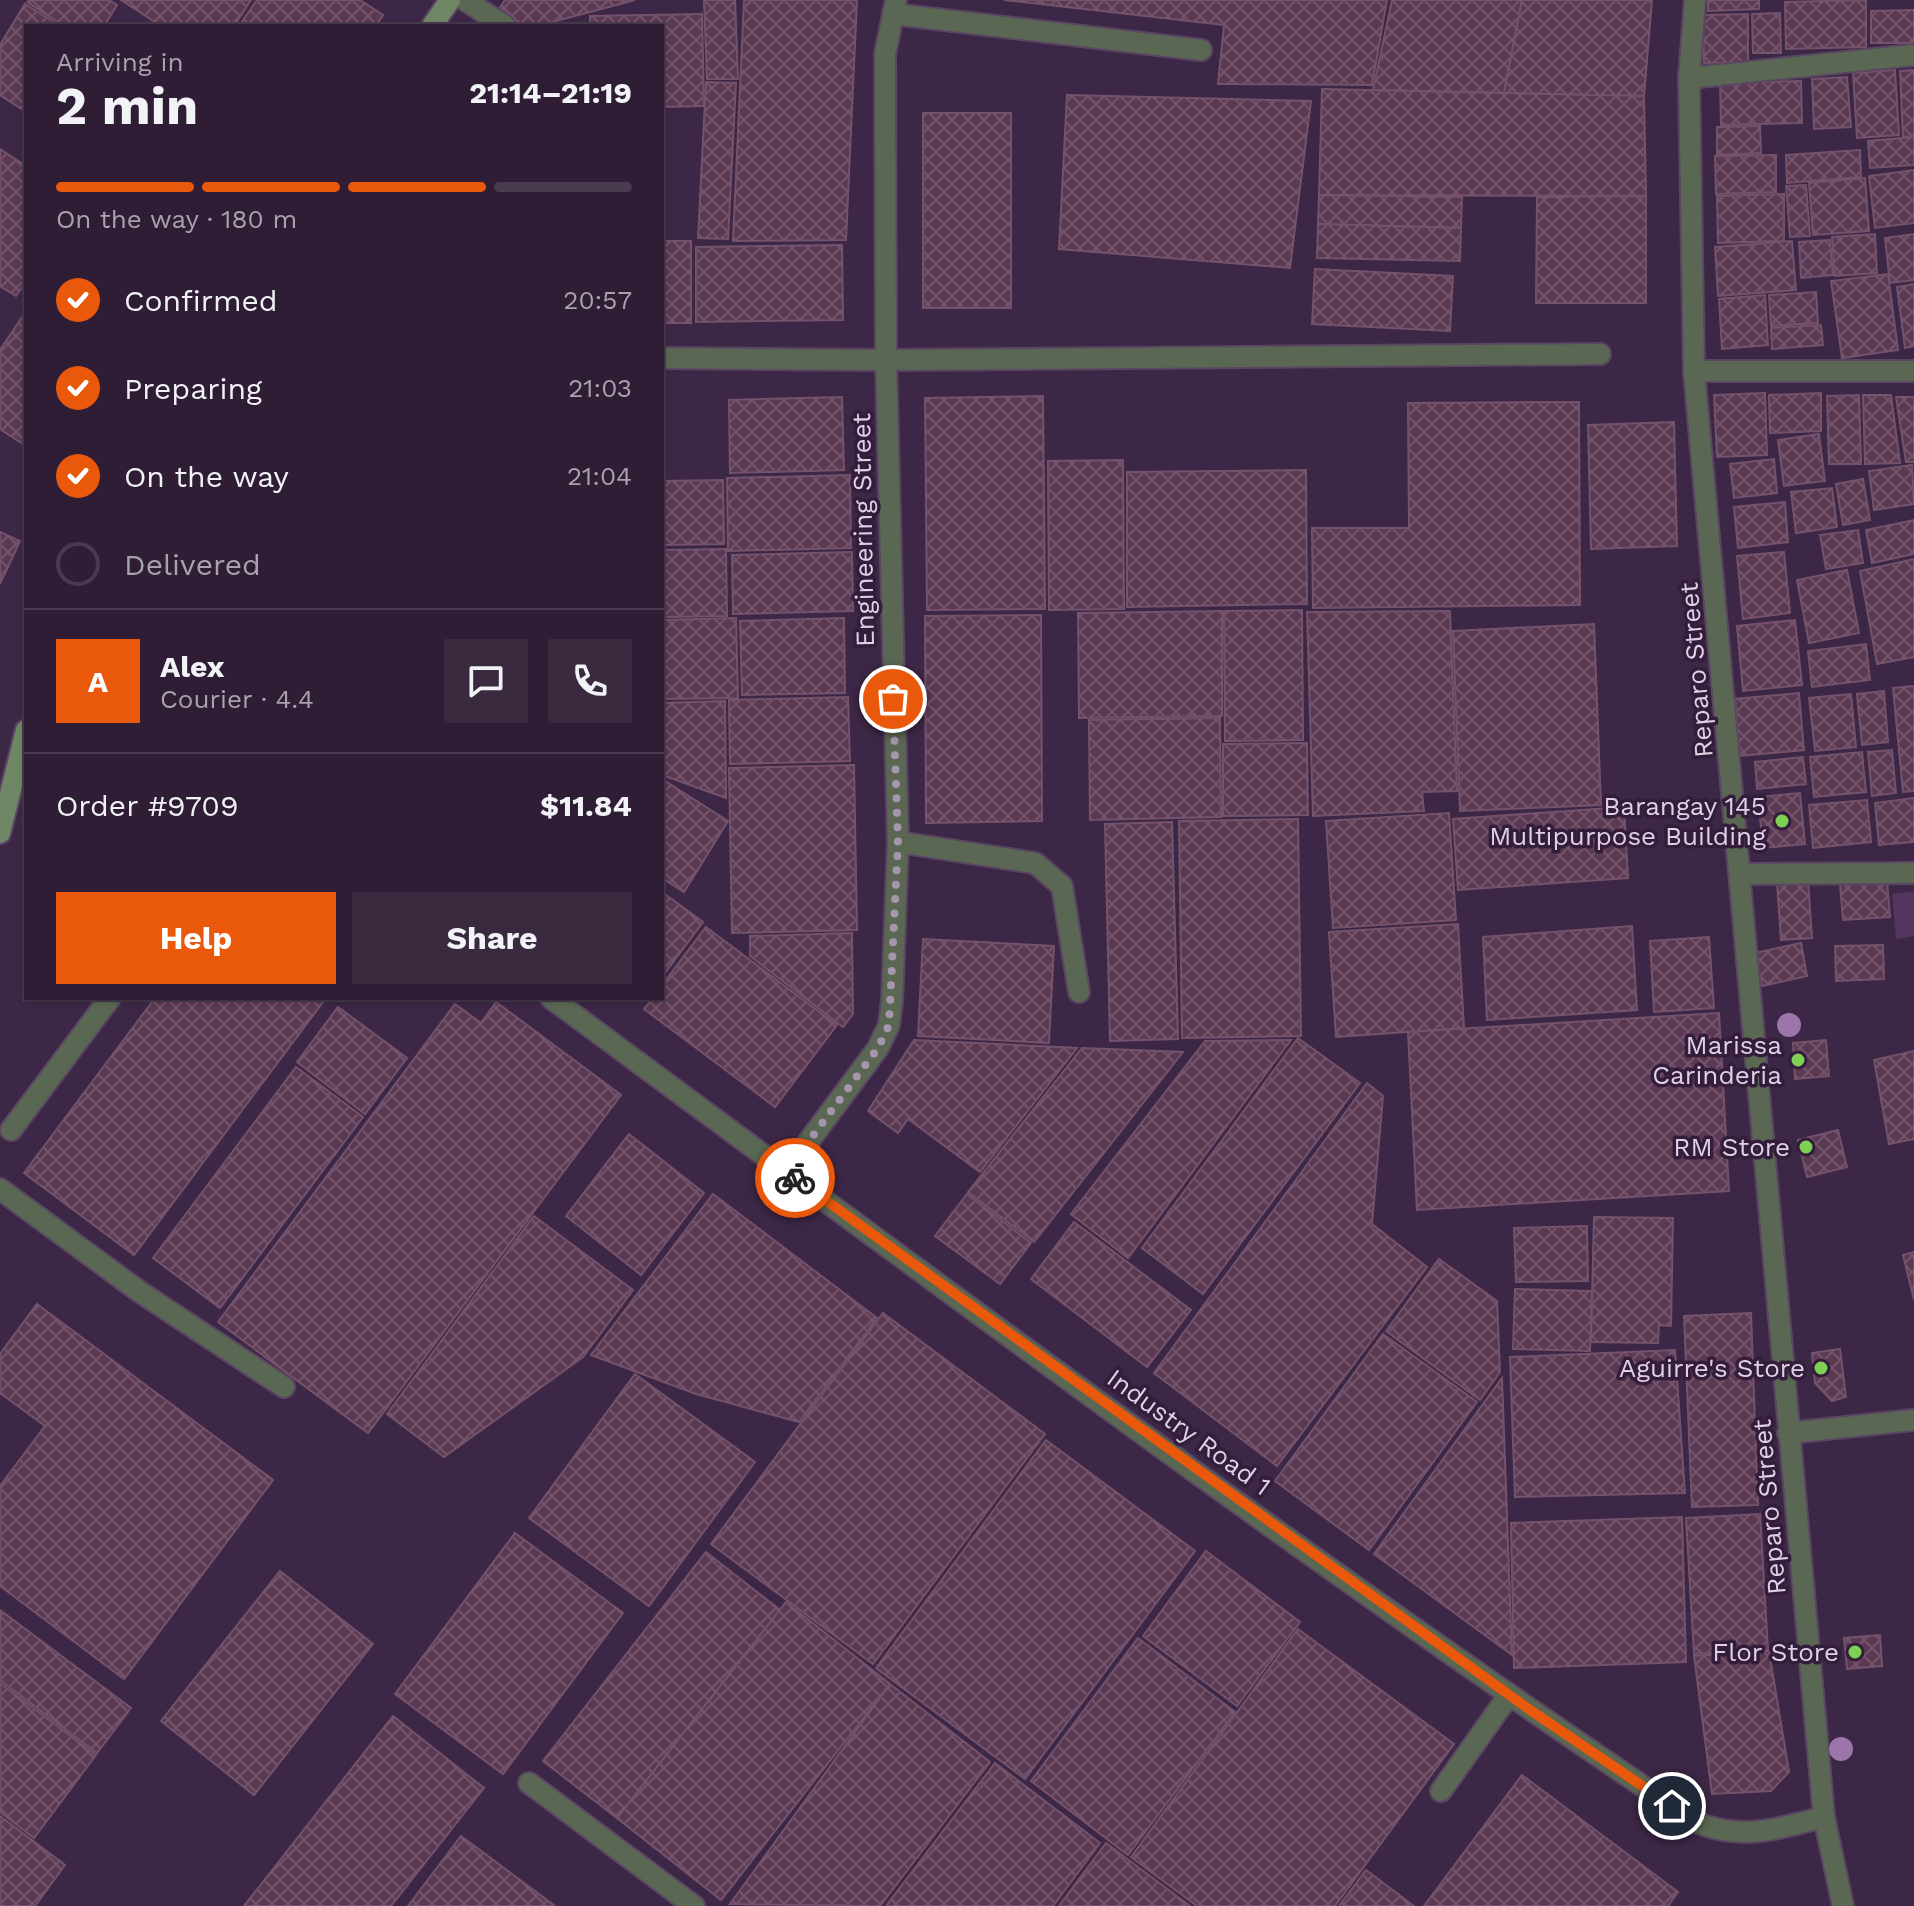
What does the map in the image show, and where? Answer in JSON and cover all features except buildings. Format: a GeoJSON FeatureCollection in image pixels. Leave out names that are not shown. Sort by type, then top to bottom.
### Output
{"type":"FeatureCollection","features":[{"type":"Feature","properties":{"kind":"main road"},"geometry":{"type":"LineString","coordinates":[[433,24],[450,0]]}},
{"type":"Feature","properties":{"kind":"main road"},"geometry":{"type":"LineString","coordinates":[[0,833],[6,780],[24,735]]}},
{"type":"Feature","properties":{"kind":"street"},"geometry":{"type":"LineString","coordinates":[[465,0],[502,24]]}},
{"type":"Feature","properties":{"kind":"street","name":"Reparo Street"},"geometry":{"type":"LineString","coordinates":[[1695,0],[1689,78],[1694,371],[1742,874],[1788,1433],[1824,1817],[1843,1906]]}},
{"type":"Feature","properties":{"kind":"street"},"geometry":{"type":"LineString","coordinates":[[895,7],[1201,50]]}},
{"type":"Feature","properties":{"kind":"street","name":"Engineering Street"},"geometry":{"type":"LineString","coordinates":[[786,1172],[878,1048],[889,1025],[898,842],[886,360],[885,54],[895,7]]}},
{"type":"Feature","properties":{"kind":"street"},"geometry":{"type":"LineString","coordinates":[[1689,78],[1914,55]]}},
{"type":"Feature","properties":{"kind":"street"},"geometry":{"type":"LineString","coordinates":[[664,358],[886,360],[1600,354]]}},
{"type":"Feature","properties":{"kind":"street"},"geometry":{"type":"LineString","coordinates":[[1694,371],[1914,371]]}},
{"type":"Feature","properties":{"kind":"street"},"geometry":{"type":"LineString","coordinates":[[898,842],[1035,863],[1062,886],[1079,992]]}},
{"type":"Feature","properties":{"kind":"street"},"geometry":{"type":"LineString","coordinates":[[1742,874],[1914,873]]}},
{"type":"Feature","properties":{"kind":"street"},"geometry":{"type":"LineString","coordinates":[[11,1130],[108,1000]]}},
{"type":"Feature","properties":{"kind":"street","name":"Industry Road 1"},"geometry":{"type":"LineString","coordinates":[[554,1000],[786,1172],[1509,1695],[1696,1822],[1714,1830],[1746,1835],[1824,1817]]}},
{"type":"Feature","properties":{"kind":"street"},"geometry":{"type":"LineString","coordinates":[[0,1189],[140,1292],[284,1387]]}},
{"type":"Feature","properties":{"kind":"street"},"geometry":{"type":"LineString","coordinates":[[1788,1433],[1914,1420]]}},
{"type":"Feature","properties":{"kind":"street"},"geometry":{"type":"LineString","coordinates":[[1441,1791],[1509,1695]]}},
{"type":"Feature","properties":{"kind":"street"},"geometry":{"type":"LineString","coordinates":[[529,1783],[694,1906]]}},
{"type":"Feature","properties":{"kind":"shaded area"},"geometry":{"type":"Polygon","coordinates":[[[1914,891],[1914,936],[1896,939],[1892,894],[1914,891]]]}},
{"type":"Feature","properties":{"kind":"way so far"},"geometry":{"type":"LineString","coordinates":[[795,1178],[786,1172],[878,1048],[889,1025],[898,842],[893,699]]}},
{"type":"Feature","properties":{"kind":"place","name":"Barangay 145 Multipurpose Building"},"geometry":{"type":"Point","coordinates":[1782,821]}},
{"type":"Feature","properties":{"kind":"place","name":"Marissa Carinderia"},"geometry":{"type":"Point","coordinates":[1798,1060]}},
{"type":"Feature","properties":{"kind":"place","name":"RM Store"},"geometry":{"type":"Point","coordinates":[1806,1147]}},
{"type":"Feature","properties":{"kind":"place","name":"Aguirre's Store"},"geometry":{"type":"Point","coordinates":[1821,1368]}},
{"type":"Feature","properties":{"kind":"place","name":"Flor Store"},"geometry":{"type":"Point","coordinates":[1855,1652]}},
{"type":"Feature","properties":{"kind":"route"},"geometry":{"type":"LineString","coordinates":[[795,1178],[1530,1710],[1672,1806]]}}]}
